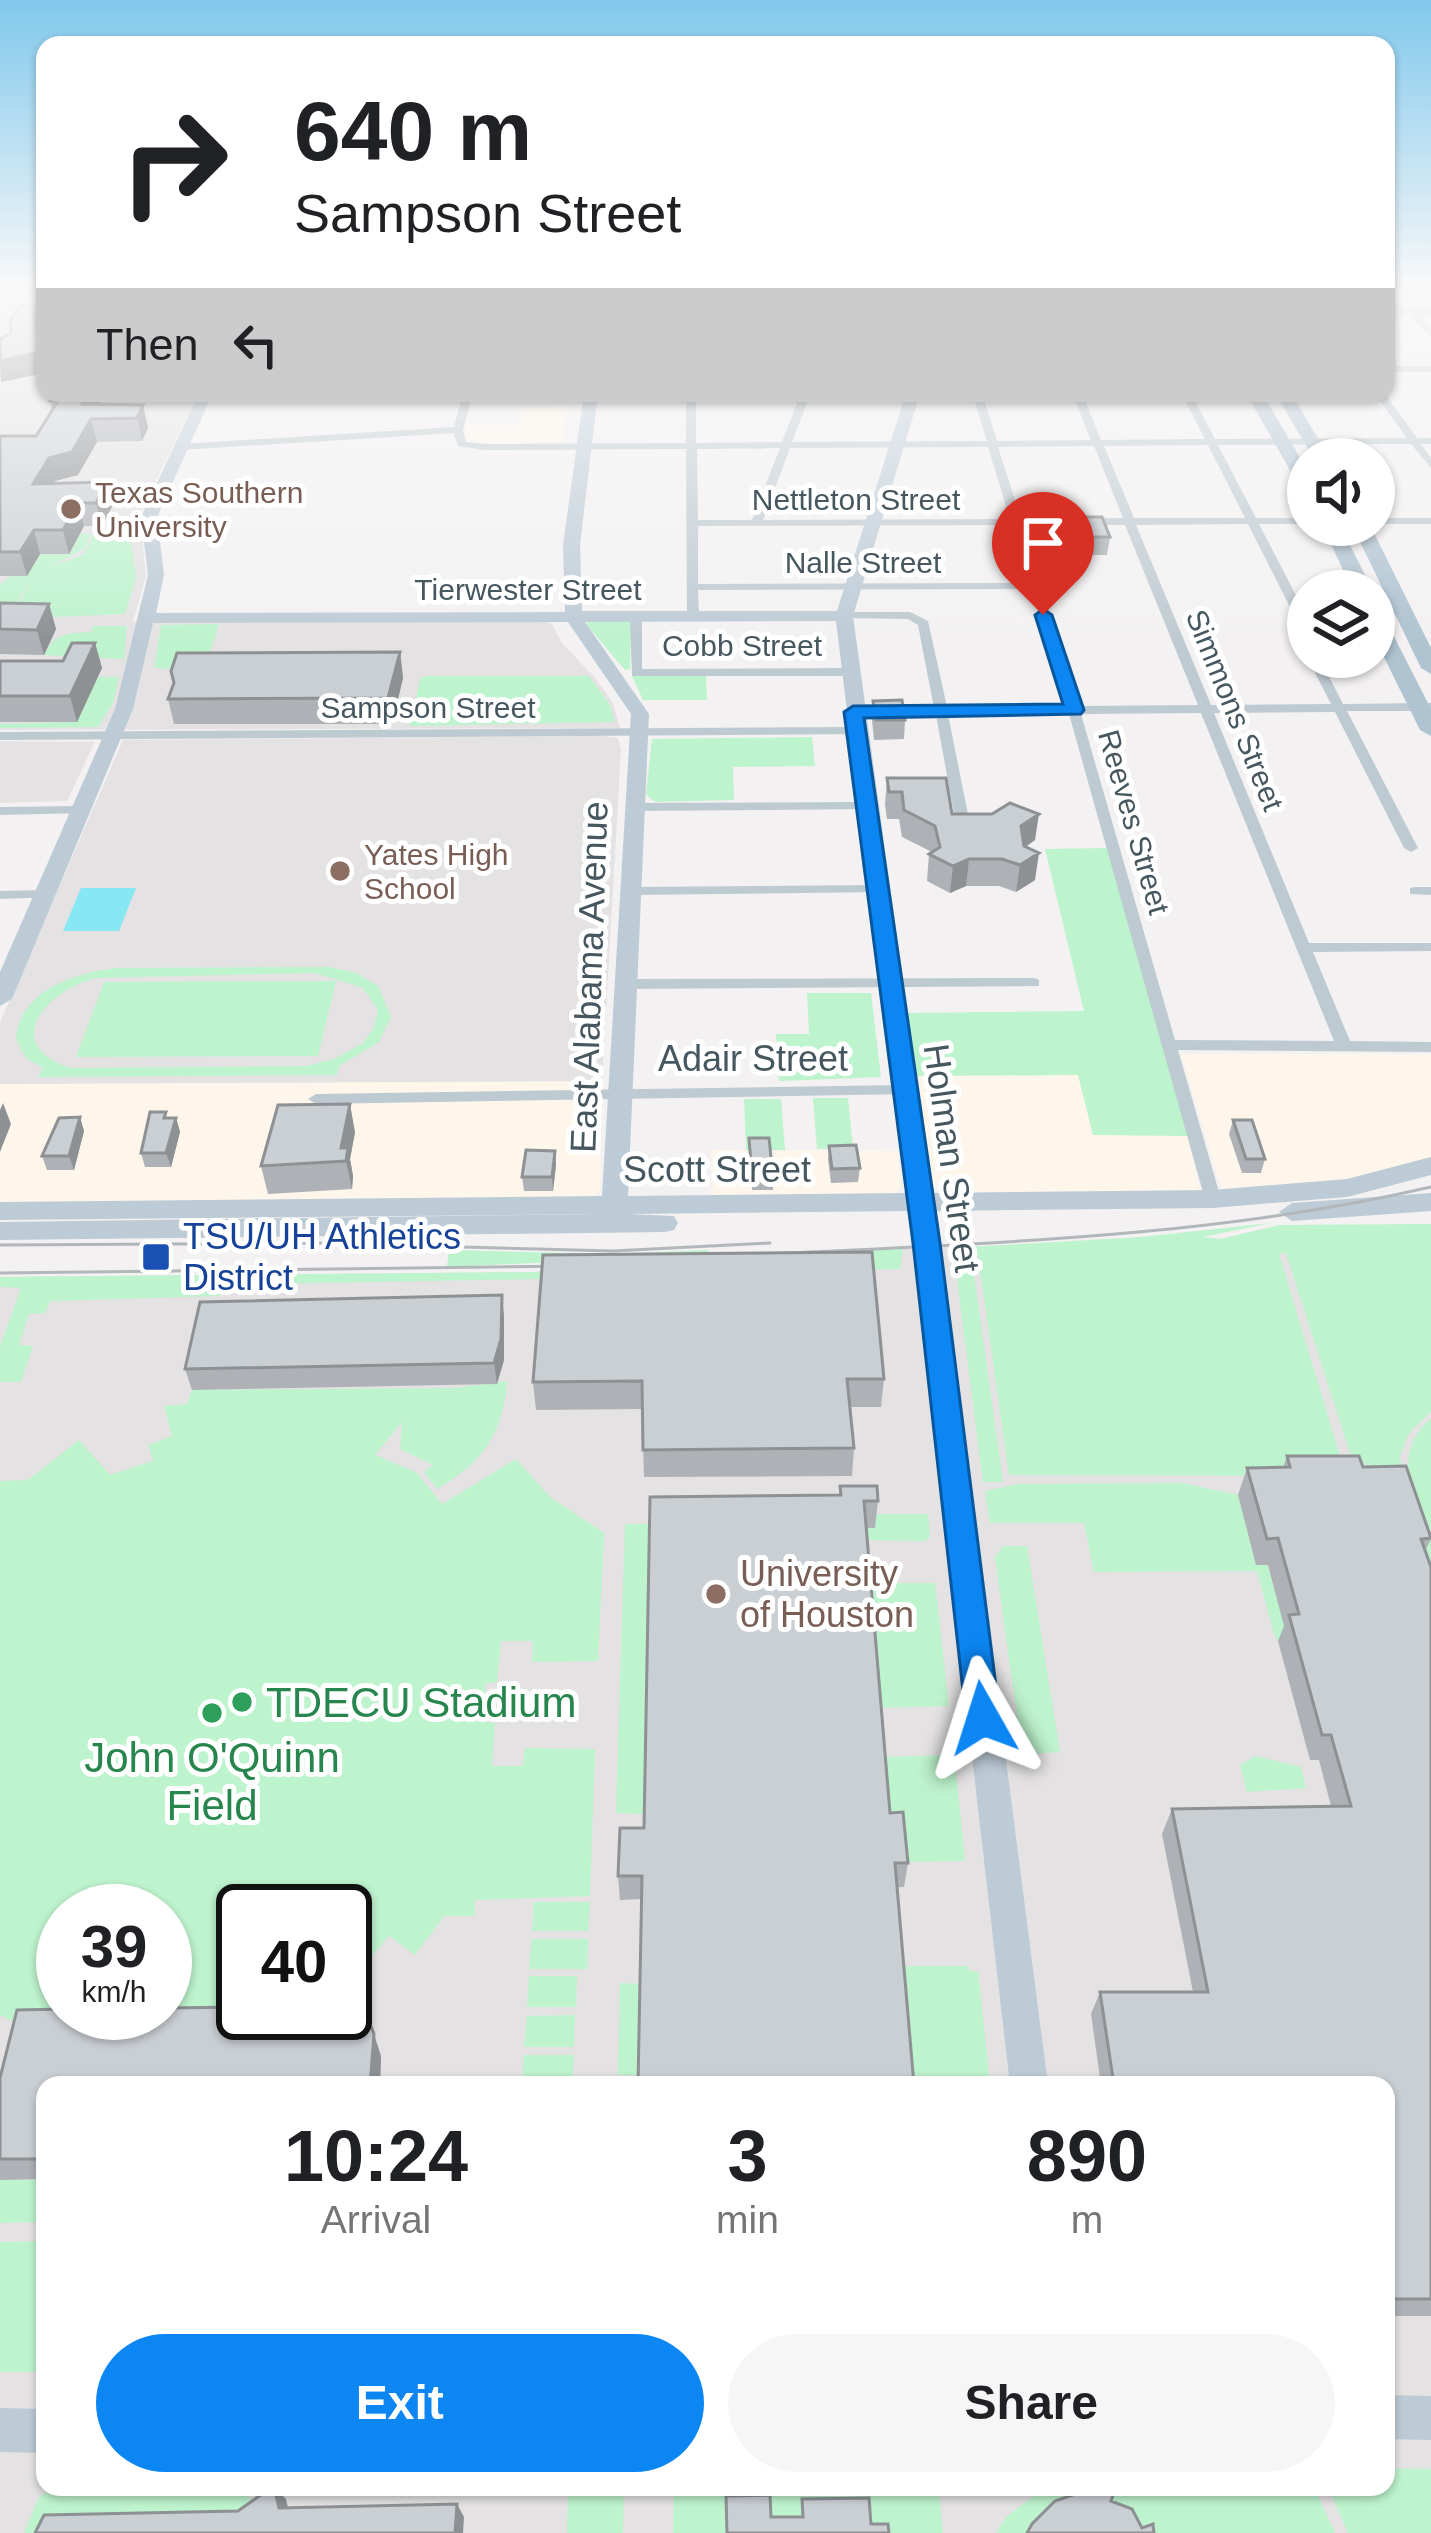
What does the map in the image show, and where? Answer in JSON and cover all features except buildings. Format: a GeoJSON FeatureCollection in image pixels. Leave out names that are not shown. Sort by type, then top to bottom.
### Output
{"type":"FeatureCollection","features":[{"type":"Feature","properties":{"kind":"main road"},"geometry":{"type":"LineString","coordinates":[[1263,407],[1287,450]]}},
{"type":"Feature","properties":{"kind":"main road"},"geometry":{"type":"LineString","coordinates":[[1291,407],[1309,438]]}},
{"type":"Feature","properties":{"kind":"main road"},"geometry":{"type":"LineString","coordinates":[[1371,546],[1431,668]]}},
{"type":"Feature","properties":{"kind":"main road"},"geometry":{"type":"LineString","coordinates":[[1395,653],[1431,730]]}},
{"type":"Feature","properties":{"kind":"street"},"geometry":{"type":"LineString","coordinates":[[0,999],[129,695],[156,575],[148,517],[199,407]]}},
{"type":"Feature","properties":{"kind":"street"},"geometry":{"type":"LineString","coordinates":[[464,407],[458,440],[471,446],[1287,442]]}},
{"type":"Feature","properties":{"kind":"street"},"geometry":{"type":"LineString","coordinates":[[565,616],[577,446],[575,407]]}},
{"type":"Feature","properties":{"kind":"street"},"geometry":{"type":"LineString","coordinates":[[577,446],[587,407]]}},
{"type":"Feature","properties":{"kind":"street"},"geometry":{"type":"LineString","coordinates":[[691,407],[693,615]]}},
{"type":"Feature","properties":{"kind":"street"},"geometry":{"type":"LineString","coordinates":[[756,523],[800,407]]}},
{"type":"Feature","properties":{"kind":"street","name":"Holman Street"},"geometry":{"type":"LineString","coordinates":[[909,407],[844,616],[848,672],[1029,2076]]}},
{"type":"Feature","properties":{"kind":"street","name":"Reeves Street"},"geometry":{"type":"LineString","coordinates":[[981,407],[1074,710],[1212,1199]]}},
{"type":"Feature","properties":{"kind":"street","name":"Simmons Street"},"geometry":{"type":"LineString","coordinates":[[1083,407],[1344,1047]]}},
{"type":"Feature","properties":{"kind":"street"},"geometry":{"type":"LineString","coordinates":[[1194,407],[1287,586]]}},
{"type":"Feature","properties":{"kind":"street"},"geometry":{"type":"LineString","coordinates":[[1389,407],[1431,465]]}},
{"type":"Feature","properties":{"kind":"street"},"geometry":{"type":"LineString","coordinates":[[180,447],[458,430]]}},
{"type":"Feature","properties":{"kind":"street"},"geometry":{"type":"LineString","coordinates":[[1395,441],[1431,441]]}},
{"type":"Feature","properties":{"kind":"street","name":"Nettleton Street"},"geometry":{"type":"LineString","coordinates":[[692,523],[1287,521]]}},
{"type":"Feature","properties":{"kind":"street"},"geometry":{"type":"LineString","coordinates":[[1395,521],[1431,521]]}},
{"type":"Feature","properties":{"kind":"street","name":"Nalle Street"},"geometry":{"type":"LineString","coordinates":[[693,587],[1033,586]]}},
{"type":"Feature","properties":{"kind":"street"},"geometry":{"type":"LineString","coordinates":[[1395,612],[1403,611]]}},
{"type":"Feature","properties":{"kind":"street","name":"Tierwester Street"},"geometry":{"type":"LineString","coordinates":[[146,618],[910,615],[924,623],[940,711]]}},
{"type":"Feature","properties":{"kind":"street","name":"East Alabama Avenue"},"geometry":{"type":"LineString","coordinates":[[565,616],[615,669],[640,714],[615,1215]]}},
{"type":"Feature","properties":{"kind":"street","name":"Cobb Street"},"geometry":{"type":"LineString","coordinates":[[636,616],[636,673],[848,672]]}},
{"type":"Feature","properties":{"kind":"street"},"geometry":{"type":"LineString","coordinates":[[1324,678],[1411,848]]}},
{"type":"Feature","properties":{"kind":"street","name":"Sampson Street"},"geometry":{"type":"LineString","coordinates":[[0,736],[636,733],[854,722],[940,711],[1424,707]]}},
{"type":"Feature","properties":{"kind":"street"},"geometry":{"type":"LineString","coordinates":[[940,711],[962,819]]}},
{"type":"Feature","properties":{"kind":"street"},"geometry":{"type":"LineString","coordinates":[[632,807],[867,806]]}},
{"type":"Feature","properties":{"kind":"street"},"geometry":{"type":"LineString","coordinates":[[0,811],[80,810]]}},
{"type":"Feature","properties":{"kind":"street"},"geometry":{"type":"LineString","coordinates":[[630,891],[877,889]]}},
{"type":"Feature","properties":{"kind":"street"},"geometry":{"type":"LineString","coordinates":[[0,895],[45,894]]}},
{"type":"Feature","properties":{"kind":"street"},"geometry":{"type":"LineString","coordinates":[[1303,948],[1431,947]]}},
{"type":"Feature","properties":{"kind":"street"},"geometry":{"type":"LineString","coordinates":[[625,984],[1034,983]]}},
{"type":"Feature","properties":{"kind":"street"},"geometry":{"type":"LineString","coordinates":[[1171,1046],[1431,1047]]}},
{"type":"Feature","properties":{"kind":"street","name":"Adair Street"},"geometry":{"type":"LineString","coordinates":[[316,1099],[903,1090]]}},
{"type":"Feature","properties":{"kind":"street","name":"Scott Street"},"geometry":{"type":"LineString","coordinates":[[921,1212],[1347,1188],[1431,1166]]}},
{"type":"Feature","properties":{"kind":"street","name":"Scott Street"},"geometry":{"type":"LineString","coordinates":[[0,1211],[117,1220],[921,1212],[1237,1214],[1431,1202]]}},
{"type":"Feature","properties":{"kind":"street","name":"Scott Street"},"geometry":{"type":"LineString","coordinates":[[0,1232],[117,1220]]}},
{"type":"Feature","properties":{"kind":"street"},"geometry":{"type":"LineString","coordinates":[[1395,2416],[1431,2417]]}},
{"type":"Feature","properties":{"kind":"street"},"geometry":{"type":"LineString","coordinates":[[0,2430],[36,2431]]}},
{"type":"Feature","properties":{"kind":"shaded area","name":"Texas Southern University"},"geometry":{"type":"Polygon","coordinates":[[[0,407],[191,407],[140,515],[146,576],[133,622],[542,620],[552,624],[562,643],[597,680],[613,703],[620,728],[0,730],[0,407]]]}},
{"type":"Feature","properties":{"kind":"shaded area"},"geometry":{"type":"Polygon","coordinates":[[[568,407],[562,442],[475,443],[463,437],[466,425],[519,425],[521,408],[568,407]]]}},
{"type":"Feature","properties":{"kind":"shaded area","name":"Yates High School"},"geometry":{"type":"Polygon","coordinates":[[[618,738],[621,749],[602,1081],[0,1084],[0,1022],[123,740],[618,738]]]}},
{"type":"Feature","properties":{"kind":"shaded area"},"geometry":{"type":"Polygon","coordinates":[[[0,741],[95,742],[67,801],[0,803],[0,741]]]}},
{"type":"Feature","properties":{"kind":"shaded area"},"geometry":{"type":"Polygon","coordinates":[[[1181,1054],[1431,1054],[1431,1160],[1341,1183],[1222,1191],[1181,1054]]]}},
{"type":"Feature","properties":{"kind":"shaded area"},"geometry":{"type":"Polygon","coordinates":[[[1079,1075],[1188,1136],[1200,1191],[947,1192],[933,1187],[914,1076],[1079,1075]]]}},
{"type":"Feature","properties":{"kind":"shaded area"},"geometry":{"type":"Polygon","coordinates":[[[602,1081],[600,1191],[593,1197],[0,1205],[0,1084],[602,1081]]]}},
{"type":"Feature","properties":{"kind":"shaded area"},"geometry":{"type":"Polygon","coordinates":[[[711,1150],[898,1151],[901,1186],[896,1193],[712,1200],[711,1150]]]}},
{"type":"Feature","properties":{"kind":"shaded area","name":"University of Houston"},"geometry":{"type":"Polygon","coordinates":[[[1431,1225],[1431,2533],[0,2533],[0,1277],[533,1272],[903,1248],[1278,1239],[1431,1225]]]}},
{"type":"Feature","properties":{"kind":"green space"},"geometry":{"type":"Polygon","coordinates":[[[129,529],[136,577],[125,614],[53,617],[16,610],[33,574],[13,610],[0,605],[0,585],[35,554],[69,553],[79,534],[91,534],[84,549],[48,568],[84,554],[95,531],[129,529]]]}},
{"type":"Feature","properties":{"kind":"green space"},"geometry":{"type":"Polygon","coordinates":[[[631,621],[630,669],[625,670],[586,624],[631,621]]]}},
{"type":"Feature","properties":{"kind":"green space"},"geometry":{"type":"Polygon","coordinates":[[[219,624],[204,671],[154,668],[161,625],[219,624]]]}},
{"type":"Feature","properties":{"kind":"green space"},"geometry":{"type":"Polygon","coordinates":[[[93,626],[127,626],[124,659],[44,655],[58,638],[91,632],[93,626]]]}},
{"type":"Feature","properties":{"kind":"green space"},"geometry":{"type":"Polygon","coordinates":[[[589,676],[610,705],[615,722],[410,726],[420,679],[589,676]]]}},
{"type":"Feature","properties":{"kind":"green space"},"geometry":{"type":"Polygon","coordinates":[[[632,676],[706,676],[707,700],[643,700],[632,676]]]}},
{"type":"Feature","properties":{"kind":"green space"},"geometry":{"type":"Polygon","coordinates":[[[98,677],[119,677],[113,703],[98,727],[0,728],[0,724],[77,722],[98,677]]]}},
{"type":"Feature","properties":{"kind":"green space"},"geometry":{"type":"Polygon","coordinates":[[[812,737],[815,766],[733,767],[734,800],[655,802],[646,794],[652,739],[812,737]]]}},
{"type":"Feature","properties":{"kind":"green space"},"geometry":{"type":"Polygon","coordinates":[[[1109,848],[1188,1136],[1093,1135],[1078,1075],[914,1076],[906,1013],[1084,1011],[1045,849],[1109,848]]]}},
{"type":"Feature","properties":{"kind":"green space"},"geometry":{"type":"Polygon","coordinates":[[[330,967],[357,973],[378,986],[391,1017],[379,1042],[339,1066],[337,1075],[38,1077],[43,1068],[26,1058],[16,1039],[28,1008],[52,987],[100,970],[330,967]],[[314,973],[95,978],[76,985],[46,1007],[34,1033],[38,1046],[50,1058],[71,1068],[306,1066],[334,1059],[363,1043],[373,1029],[378,1010],[362,987],[314,973]]]}},
{"type":"Feature","properties":{"kind":"green space"},"geometry":{"type":"Polygon","coordinates":[[[336,981],[318,1056],[76,1057],[104,982],[336,981]]]}},
{"type":"Feature","properties":{"kind":"green space"},"geometry":{"type":"Polygon","coordinates":[[[807,993],[871,993],[881,1077],[779,1081],[776,1034],[809,1034],[807,993]]]}},
{"type":"Feature","properties":{"kind":"green space"},"geometry":{"type":"Polygon","coordinates":[[[813,1098],[848,1098],[853,1148],[817,1149],[813,1098]]]}},
{"type":"Feature","properties":{"kind":"green space"},"geometry":{"type":"Polygon","coordinates":[[[744,1099],[781,1099],[785,1150],[746,1150],[744,1099]]]}},
{"type":"Feature","properties":{"kind":"green space"},"geometry":{"type":"Polygon","coordinates":[[[1271,1223],[1203,1237],[1220,1239],[1279,1225],[1431,1224],[1431,1412],[1409,1433],[1400,1456],[1406,1497],[1431,1537],[1431,1579],[1373,1469],[1350,1453],[1286,1253],[1279,1254],[1346,1476],[1009,1475],[978,1255],[971,1254],[1003,1482],[983,1482],[953,1248],[1141,1237],[1271,1223]]]}},
{"type":"Feature","properties":{"kind":"green space"},"geometry":{"type":"Polygon","coordinates":[[[903,1248],[900,1269],[567,1271],[541,1273],[539,1279],[261,1284],[217,1296],[50,1301],[45,1313],[29,1314],[19,1345],[33,1346],[21,1382],[0,1382],[0,1347],[21,1288],[0,1287],[0,1277],[533,1272],[903,1248]]]}},
{"type":"Feature","properties":{"kind":"green space"},"geometry":{"type":"Polygon","coordinates":[[[449,1250],[613,1254],[708,1250],[709,1255],[447,1267],[449,1250]]]}},
{"type":"Feature","properties":{"kind":"green space","name":"TDECU Stadium"},"geometry":{"type":"Polygon","coordinates":[[[507,1381],[501,1416],[488,1445],[467,1468],[437,1489],[424,1472],[433,1465],[400,1449],[402,1422],[375,1455],[416,1472],[442,1504],[516,1459],[550,1497],[604,1533],[598,1661],[532,1662],[533,1641],[501,1641],[497,1682],[486,1683],[482,1721],[495,1723],[492,1766],[523,1766],[525,1748],[595,1749],[590,1896],[475,1900],[474,1916],[444,1916],[415,1955],[389,1936],[372,1956],[372,1884],[216,1884],[216,2015],[192,2018],[192,1884],[36,1884],[33,2032],[0,2015],[0,1481],[28,1480],[79,1440],[110,1475],[153,1461],[149,1445],[172,1436],[164,1406],[187,1404],[192,1390],[457,1388],[507,1381]]]}},
{"type":"Feature","properties":{"kind":"green space"},"geometry":{"type":"Polygon","coordinates":[[[1431,1418],[1431,1531],[1411,1488],[1408,1459],[1419,1431],[1431,1418]]]}},
{"type":"Feature","properties":{"kind":"green space"},"geometry":{"type":"Polygon","coordinates":[[[1182,1483],[1238,1495],[1256,1565],[1268,1565],[1288,1640],[1278,1641],[1274,1634],[1257,1571],[1094,1572],[1084,1523],[990,1523],[985,1491],[1018,1484],[1182,1483]]]}},
{"type":"Feature","properties":{"kind":"green space"},"geometry":{"type":"Polygon","coordinates":[[[874,1514],[928,1514],[930,1537],[924,1541],[862,1540],[861,1528],[874,1514]]]}},
{"type":"Feature","properties":{"kind":"green space"},"geometry":{"type":"Polygon","coordinates":[[[625,1524],[651,1524],[646,1814],[616,1813],[625,1524]]]}},
{"type":"Feature","properties":{"kind":"green space"},"geometry":{"type":"Polygon","coordinates":[[[1003,1546],[1027,1546],[1060,1752],[1028,1754],[1021,1746],[995,1557],[1003,1546]]]}},
{"type":"Feature","properties":{"kind":"green space"},"geometry":{"type":"Polygon","coordinates":[[[866,1583],[935,1583],[949,1706],[876,1708],[866,1583]]]}},
{"type":"Feature","properties":{"kind":"green space"},"geometry":{"type":"Polygon","coordinates":[[[947,1755],[948,1761],[955,1761],[965,1861],[902,1862],[886,1837],[880,1762],[886,1757],[947,1755]]]}},
{"type":"Feature","properties":{"kind":"green space"},"geometry":{"type":"Polygon","coordinates":[[[1255,1756],[1301,1767],[1306,1788],[1247,1792],[1240,1765],[1255,1756]]]}},
{"type":"Feature","properties":{"kind":"green space"},"geometry":{"type":"Polygon","coordinates":[[[534,1902],[590,1902],[588,1931],[532,1931],[534,1902]]]}},
{"type":"Feature","properties":{"kind":"green space"},"geometry":{"type":"Polygon","coordinates":[[[532,1939],[588,1939],[587,1969],[529,1969],[532,1939]]]}},
{"type":"Feature","properties":{"kind":"green space"},"geometry":{"type":"Polygon","coordinates":[[[898,1966],[968,1966],[969,1971],[978,1971],[989,2076],[907,2076],[898,1966]]]}},
{"type":"Feature","properties":{"kind":"green space"},"geometry":{"type":"Polygon","coordinates":[[[529,1976],[577,1976],[576,2007],[527,2007],[529,1976]]]}},
{"type":"Feature","properties":{"kind":"green space"},"geometry":{"type":"Polygon","coordinates":[[[620,1983],[642,1984],[641,2075],[618,2075],[620,1983]]]}},
{"type":"Feature","properties":{"kind":"green space"},"geometry":{"type":"Polygon","coordinates":[[[575,2015],[574,2047],[524,2047],[527,2016],[575,2015]]]}},
{"type":"Feature","properties":{"kind":"green space"},"geometry":{"type":"Polygon","coordinates":[[[524,2055],[574,2055],[573,2076],[523,2076],[524,2055]]]}},
{"type":"Feature","properties":{"kind":"green space"},"geometry":{"type":"Polygon","coordinates":[[[36,2179],[36,2222],[0,2223],[0,2180],[36,2179]]]}},
{"type":"Feature","properties":{"kind":"green space"},"geometry":{"type":"Polygon","coordinates":[[[36,2241],[36,2372],[0,2372],[0,2242],[36,2241]]]}},
{"type":"Feature","properties":{"kind":"green space"},"geometry":{"type":"Polygon","coordinates":[[[1395,2468],[1431,2469],[1431,2533],[1348,2533],[1332,2496],[1395,2496],[1395,2468]]]}},
{"type":"Feature","properties":{"kind":"green space"},"geometry":{"type":"Polygon","coordinates":[[[248,2496],[253,2506],[251,2524],[24,2533],[39,2497],[248,2496]]]}},
{"type":"Feature","properties":{"kind":"green space"},"geometry":{"type":"Polygon","coordinates":[[[568,2496],[624,2496],[623,2533],[567,2533],[568,2496]]]}},
{"type":"Feature","properties":{"kind":"green space"},"geometry":{"type":"Polygon","coordinates":[[[674,2496],[939,2496],[943,2533],[849,2533],[799,2519],[726,2515],[726,2533],[673,2533],[674,2496]]]}},
{"type":"Feature","properties":{"kind":"green space"},"geometry":{"type":"Polygon","coordinates":[[[1034,2496],[1318,2496],[1335,2533],[996,2533],[1007,2516],[1034,2496]]]}},
{"type":"Feature","properties":{"kind":"water"},"geometry":{"type":"Polygon","coordinates":[[[81,888],[136,888],[119,931],[63,931],[81,888]]]}},
{"type":"Feature","properties":{"kind":"tram line"},"geometry":{"type":"LineString","coordinates":[[750,1255],[1177,1228],[1262,1218],[1431,1187]]}},
{"type":"Feature","properties":{"kind":"tram line"},"geometry":{"type":"LineString","coordinates":[[0,1245],[316,1243],[613,1251],[770,1243]]}},
{"type":"Feature","properties":{"kind":"tram line"},"geometry":{"type":"LineString","coordinates":[[0,1273],[576,1266]]}},
{"type":"Feature","properties":{"kind":"place","name":"Texas Southern University"},"geometry":{"type":"Point","coordinates":[71,509]}},
{"type":"Feature","properties":{"kind":"place","name":"Yates High School"},"geometry":{"type":"Point","coordinates":[340,871]}},
{"type":"Feature","properties":{"kind":"place","name":"TSU/UH Athletics District"},"geometry":{"type":"Point","coordinates":[156,1257]}},
{"type":"Feature","properties":{"kind":"place","name":"University of Houston"},"geometry":{"type":"Point","coordinates":[716,1594]}},
{"type":"Feature","properties":{"kind":"place","name":"TDECU Stadium"},"geometry":{"type":"Point","coordinates":[242,1702]}},
{"type":"Feature","properties":{"kind":"place","name":"John O'Quinn Field"},"geometry":{"type":"Point","coordinates":[212,1713]}},
{"type":"Feature","properties":{"kind":"route"},"geometry":{"type":"LineString","coordinates":[[983,1718],[926,1243],[853,712],[1074,710],[1043,615]]}}]}
